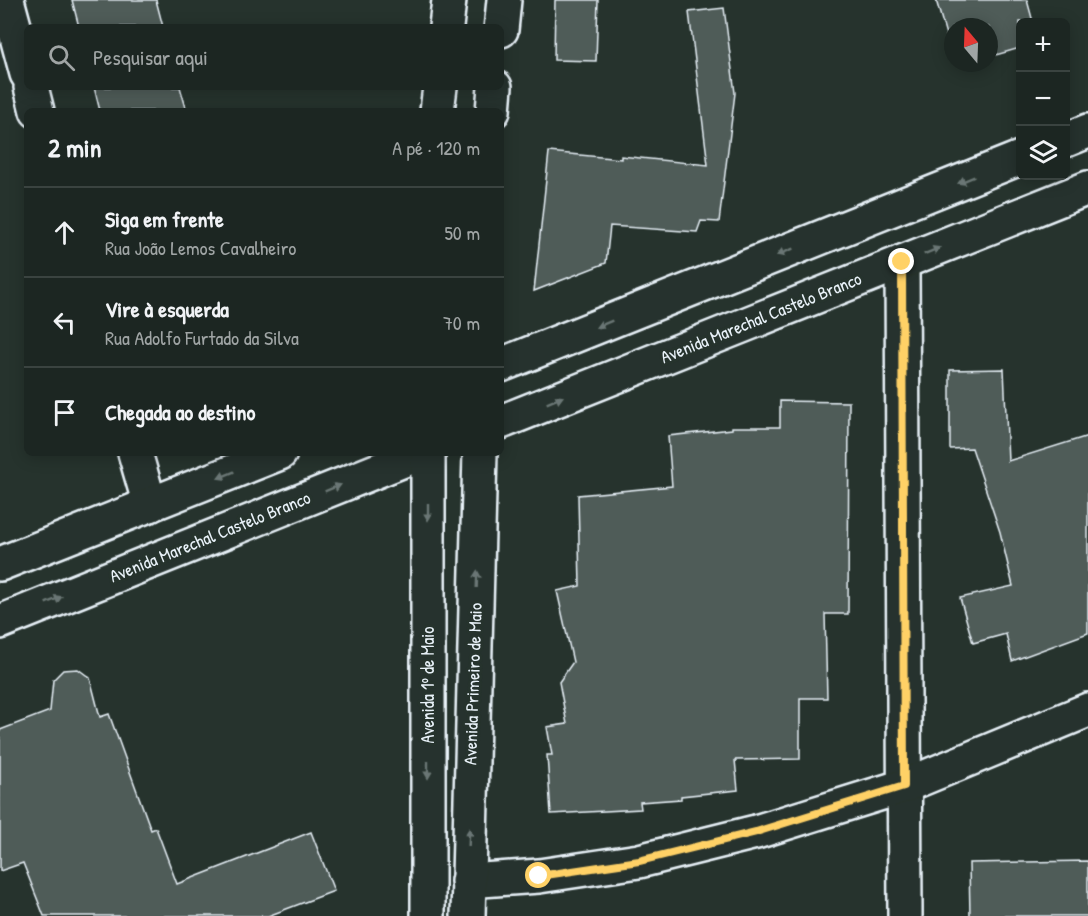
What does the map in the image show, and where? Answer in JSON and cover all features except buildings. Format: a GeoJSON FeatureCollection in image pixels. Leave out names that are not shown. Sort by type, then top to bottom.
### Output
{"type":"FeatureCollection","features":[{"type":"Feature","properties":{"kind":"street"},"geometry":{"type":"LineString","coordinates":[[7,0],[24,63]]}},
{"type":"Feature","properties":{"kind":"street"},"geometry":{"type":"LineString","coordinates":[[446,24],[449,0]]}},
{"type":"Feature","properties":{"kind":"street"},"geometry":{"type":"LineString","coordinates":[[502,24],[504,0]]}},
{"type":"Feature","properties":{"kind":"street"},"geometry":{"type":"LineString","coordinates":[[32,90],[36,108]]}},
{"type":"Feature","properties":{"kind":"street"},"geometry":{"type":"LineString","coordinates":[[438,108],[440,90]]}},
{"type":"Feature","properties":{"kind":"street"},"geometry":{"type":"LineString","coordinates":[[493,108],[495,90]]}},
{"type":"Feature","properties":{"kind":"street"},"geometry":{"type":"LineString","coordinates":[[1070,138],[1088,131]]}},
{"type":"Feature","properties":{"kind":"street"},"geometry":{"type":"LineString","coordinates":[[504,364],[1016,160]]}},
{"type":"Feature","properties":{"kind":"street","name":"Avenida Marechal Castelo Branco"},"geometry":{"type":"LineString","coordinates":[[504,421],[1088,188]]}},
{"type":"Feature","properties":{"kind":"street"},"geometry":{"type":"LineString","coordinates":[[902,262],[905,916]]}},
{"type":"Feature","properties":{"kind":"street"},"geometry":{"type":"LineString","coordinates":[[136,456],[150,505]]}},
{"type":"Feature","properties":{"kind":"street"},"geometry":{"type":"LineString","coordinates":[[0,564],[272,456]]}},
{"type":"Feature","properties":{"kind":"street","name":"Avenida Marechal Castelo Branco"},"geometry":{"type":"LineString","coordinates":[[0,622],[413,456]]}},
{"type":"Feature","properties":{"kind":"street","name":"Avenida 1º de Maio"},"geometry":{"type":"LineString","coordinates":[[428,456],[428,916]]}},
{"type":"Feature","properties":{"kind":"street"},"geometry":{"type":"LineString","coordinates":[[439,456],[446,458],[464,456]]}},
{"type":"Feature","properties":{"kind":"street","name":"Avenida Primeiro de Maio"},"geometry":{"type":"LineString","coordinates":[[468,916],[480,456]]}},
{"type":"Feature","properties":{"kind":"street"},"geometry":{"type":"LineString","coordinates":[[468,881],[539,876],[639,861],[756,832],[904,786],[1088,710]]}},
{"type":"Feature","properties":{"kind":"route"},"geometry":{"type":"LineString","coordinates":[[539,876],[639,861],[756,832],[904,786],[902,262]]}}]}
